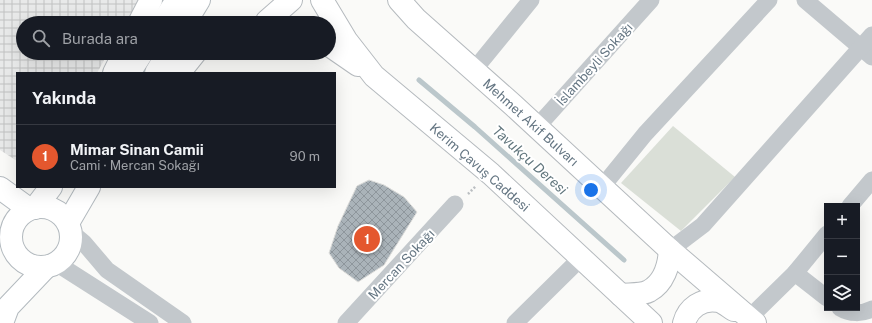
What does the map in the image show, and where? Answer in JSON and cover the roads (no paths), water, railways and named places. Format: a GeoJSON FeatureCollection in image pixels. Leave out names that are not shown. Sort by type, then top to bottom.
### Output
{"type":"FeatureCollection","features":[{"type":"Feature","properties":{"kind":"main road"},"geometry":{"type":"LineString","coordinates":[[143,16],[152,0]]}},
{"type":"Feature","properties":{"kind":"main road"},"geometry":{"type":"LineString","coordinates":[[273,16],[291,0]]}},
{"type":"Feature","properties":{"kind":"main road","name":"Kerim Çavuş Caddesi"},"geometry":{"type":"LineString","coordinates":[[322,0],[332,16]]}},
{"type":"Feature","properties":{"kind":"main road","name":"Mehmet Akif Bulvarı"},"geometry":{"type":"LineString","coordinates":[[407,3],[416,19],[538,127],[670,250],[752,321]]}},
{"type":"Feature","properties":{"kind":"main road"},"geometry":{"type":"LineString","coordinates":[[175,16],[188,9]]}},
{"type":"Feature","properties":{"kind":"main road","name":"Kerim Çavuş Caddesi"},"geometry":{"type":"LineString","coordinates":[[336,23],[346,40],[374,76],[491,174],[651,323]]}},
{"type":"Feature","properties":{"kind":"main road"},"geometry":{"type":"LineString","coordinates":[[336,51],[374,76]]}},
{"type":"Feature","properties":{"kind":"main road"},"geometry":{"type":"LineString","coordinates":[[114,72],[120,60]]}},
{"type":"Feature","properties":{"kind":"main road"},"geometry":{"type":"LineString","coordinates":[[130,72],[137,60]]}},
{"type":"Feature","properties":{"kind":"main road"},"geometry":{"type":"LineString","coordinates":[[157,72],[164,60]]}},
{"type":"Feature","properties":{"kind":"main road"},"geometry":{"type":"LineString","coordinates":[[180,72],[189,60]]}},
{"type":"Feature","properties":{"kind":"main road"},"geometry":{"type":"LineString","coordinates":[[0,188],[18,217],[11,241],[14,251],[28,264],[37,267],[51,265]]}},
{"type":"Feature","properties":{"kind":"main road"},"geometry":{"type":"LineString","coordinates":[[0,253],[18,217],[50,188]]}},
{"type":"Feature","properties":{"kind":"main road"},"geometry":{"type":"LineString","coordinates":[[2,323],[8,307],[51,265],[63,258],[68,250],[69,228],[89,188]]}},
{"type":"Feature","properties":{"kind":"main road"},"geometry":{"type":"LineString","coordinates":[[18,217],[47,207],[56,210],[69,228]]}},
{"type":"Feature","properties":{"kind":"main road"},"geometry":{"type":"LineString","coordinates":[[621,295],[648,292],[660,281],[669,264],[670,250]]}},
{"type":"Feature","properties":{"kind":"main road"},"geometry":{"type":"LineString","coordinates":[[684,323],[692,308],[703,301],[718,301],[752,321]]}},
{"type":"Feature","properties":{"kind":"street"},"geometry":{"type":"LineString","coordinates":[[474,70],[531,0]]}},
{"type":"Feature","properties":{"kind":"street","name":"İslambeyli Sokağı"},"geometry":{"type":"LineString","coordinates":[[538,127],[650,0]]}},
{"type":"Feature","properties":{"kind":"street"},"geometry":{"type":"LineString","coordinates":[[602,187],[645,134],[769,0]]}},
{"type":"Feature","properties":{"kind":"street"},"geometry":{"type":"LineString","coordinates":[[670,250],[703,225],[868,46],[805,0]]}},
{"type":"Feature","properties":{"kind":"street"},"geometry":{"type":"LineString","coordinates":[[853,203],[872,180]]}},
{"type":"Feature","properties":{"kind":"street","name":"Mercan Sokağı"},"geometry":{"type":"LineString","coordinates":[[346,323],[455,204]]}},
{"type":"Feature","properties":{"kind":"street"},"geometry":{"type":"LineString","coordinates":[[69,228],[107,270],[182,323]]}},
{"type":"Feature","properties":{"kind":"street"},"geometry":{"type":"LineString","coordinates":[[752,321],[824,238]]}},
{"type":"Feature","properties":{"kind":"street"},"geometry":{"type":"LineString","coordinates":[[515,323],[581,258]]}},
{"type":"Feature","properties":{"kind":"street"},"geometry":{"type":"LineString","coordinates":[[51,265],[150,323]]}},
{"type":"Feature","properties":{"kind":"street"},"geometry":{"type":"LineString","coordinates":[[795,273],[824,296]]}},
{"type":"Feature","properties":{"kind":"street"},"geometry":{"type":"LineString","coordinates":[[845,311],[865,312],[872,310]]}},
{"type":"Feature","properties":{"kind":"waterway","name":"Tavukçu Deresi"},"geometry":{"type":"LineString","coordinates":[[419,80],[475,127],[624,260]]}},
{"type":"Feature","properties":{"kind":"place","name":"Mimar Sinan Camii"},"geometry":{"type":"Point","coordinates":[367,239]}}]}
